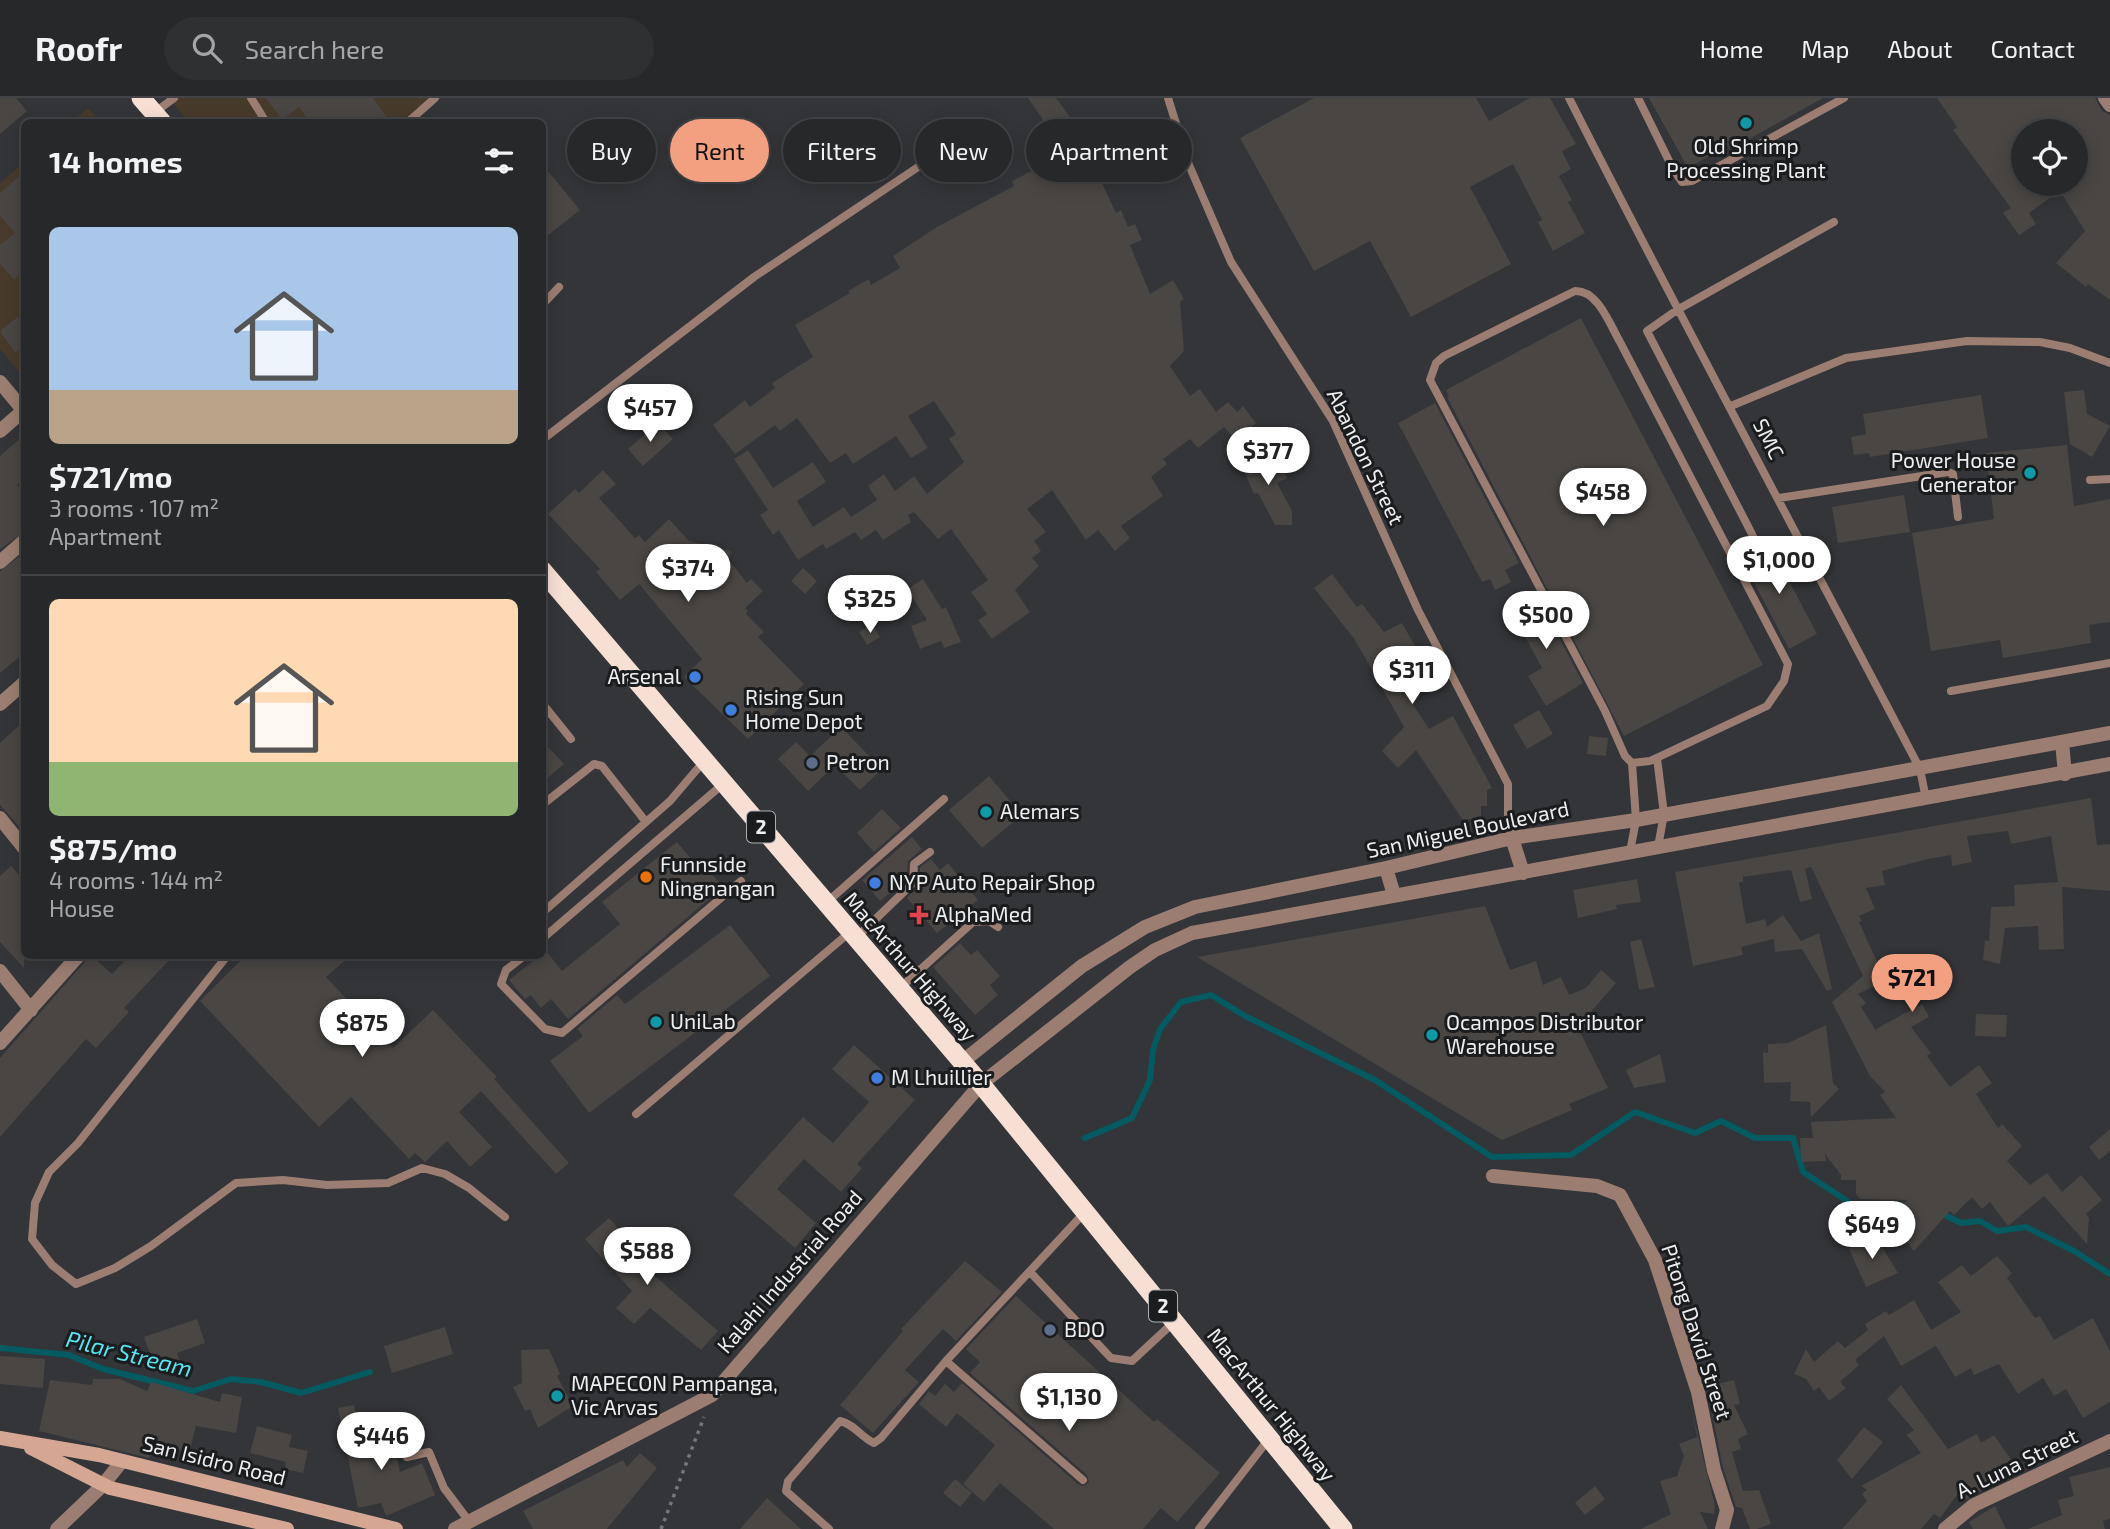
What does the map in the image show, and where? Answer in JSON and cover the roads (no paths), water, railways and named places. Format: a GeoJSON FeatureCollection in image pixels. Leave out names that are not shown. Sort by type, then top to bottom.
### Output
{"type":"FeatureCollection","features":[{"type":"Feature","properties":{"kind":"highway","name":"MacArthur Highway"},"geometry":{"type":"LineString","coordinates":[[546,575],[981,1084],[1343,1529]]}},
{"type":"Feature","properties":{"kind":"main road","name":"San Isidro Road"},"geometry":{"type":"LineString","coordinates":[[0,1437],[122,1461],[396,1529]]}},
{"type":"Feature","properties":{"kind":"main road","name":"San Isidro Road"},"geometry":{"type":"LineString","coordinates":[[20,1442],[103,1485],[287,1529]]}},
{"type":"Feature","properties":{"kind":"street"},"geometry":{"type":"LineString","coordinates":[[2105,98],[2110,105]]}},
{"type":"Feature","properties":{"kind":"street"},"geometry":{"type":"LineString","coordinates":[[0,382],[21,407]]}},
{"type":"Feature","properties":{"kind":"street"},"geometry":{"type":"LineString","coordinates":[[0,431],[21,414]]}},
{"type":"Feature","properties":{"kind":"street"},"geometry":{"type":"LineString","coordinates":[[0,562],[21,544]]}},
{"type":"Feature","properties":{"kind":"street"},"geometry":{"type":"LineString","coordinates":[[0,704],[21,690]]}},
{"type":"Feature","properties":{"kind":"street","name":"San Miguel Boulevard"},"geometry":{"type":"LineString","coordinates":[[962,1062],[1082,966],[1162,919],[1226,900],[1386,868],[1512,838],[1636,820],[2110,733]]}},
{"type":"Feature","properties":{"kind":"street"},"geometry":{"type":"LineString","coordinates":[[2062,742],[2065,774]]}},
{"type":"Feature","properties":{"kind":"street"},"geometry":{"type":"LineString","coordinates":[[981,1084],[1155,950],[1192,933],[1927,800],[2110,764]]}},
{"type":"Feature","properties":{"kind":"street"},"geometry":{"type":"LineString","coordinates":[[0,818],[21,844]]}},
{"type":"Feature","properties":{"kind":"street"},"geometry":{"type":"LineString","coordinates":[[1512,838],[1523,873]]}},
{"type":"Feature","properties":{"kind":"street"},"geometry":{"type":"LineString","coordinates":[[1386,868],[1394,895]]}},
{"type":"Feature","properties":{"kind":"street"},"geometry":{"type":"LineString","coordinates":[[0,1043],[75,959]]}},
{"type":"Feature","properties":{"kind":"street"},"geometry":{"type":"LineString","coordinates":[[0,971],[31,1010]]}},
{"type":"Feature","properties":{"kind":"street","name":"Kalahi Industrial Road"},"geometry":{"type":"LineString","coordinates":[[461,1525],[712,1395],[981,1084]]}},
{"type":"Feature","properties":{"kind":"street","name":"Pitong David Street"},"geometry":{"type":"LineString","coordinates":[[1493,1176],[1597,1186],[1620,1195],[1655,1260],[1698,1392],[1714,1470],[1727,1510],[1722,1529]]}},
{"type":"Feature","properties":{"kind":"street","name":"A. Luna Street"},"geometry":{"type":"LineString","coordinates":[[1945,1529],[1974,1505],[2110,1441]]}},
{"type":"Feature","properties":{"kind":"street"},"geometry":{"type":"LineString","coordinates":[[57,1529],[103,1485],[122,1461]]}},
{"type":"Feature","properties":{"kind":"lane"},"geometry":{"type":"LineString","coordinates":[[152,111],[173,98]]}},
{"type":"Feature","properties":{"kind":"lane"},"geometry":{"type":"LineString","coordinates":[[251,98],[264,119]]}},
{"type":"Feature","properties":{"kind":"lane"},"geometry":{"type":"LineString","coordinates":[[411,119],[435,98]]}},
{"type":"Feature","properties":{"kind":"lane","name":"Abandon Street"},"geometry":{"type":"LineString","coordinates":[[1168,98],[1189,164],[1231,262],[1333,421],[1418,610],[1508,784],[1508,817],[1512,838]]}},
{"type":"Feature","properties":{"kind":"lane","name":"SMC"},"geometry":{"type":"LineString","coordinates":[[1569,98],[1677,310],[1731,406],[1920,769],[1927,800]]}},
{"type":"Feature","properties":{"kind":"lane"},"geometry":{"type":"LineString","coordinates":[[1638,98],[1682,182],[1692,181],[1844,98]]}},
{"type":"Feature","properties":{"kind":"lane"},"geometry":{"type":"LineString","coordinates":[[546,437],[754,277],[915,169]]}},
{"type":"Feature","properties":{"kind":"lane"},"geometry":{"type":"LineString","coordinates":[[1755,538],[1647,337],[1648,327],[1834,222]]}},
{"type":"Feature","properties":{"kind":"lane"},"geometry":{"type":"LineString","coordinates":[[546,301],[559,287]]}},
{"type":"Feature","properties":{"kind":"lane"},"geometry":{"type":"LineString","coordinates":[[1630,852],[1636,820],[1632,763],[1625,756],[1605,711],[1430,380],[1436,363],[1444,356],[1575,291],[1584,290],[1592,296],[1620,342],[1788,664],[1784,681],[1767,706],[1657,758],[1632,763]]}},
{"type":"Feature","properties":{"kind":"lane"},"geometry":{"type":"LineString","coordinates":[[1731,406],[1846,358],[1967,341],[2040,342],[2070,348],[2110,363]]}},
{"type":"Feature","properties":{"kind":"lane"},"geometry":{"type":"LineString","coordinates":[[1779,498],[1948,472],[1953,474],[1957,488],[1958,517]]}},
{"type":"Feature","properties":{"kind":"lane"},"geometry":{"type":"LineString","coordinates":[[2090,480],[2110,479]]}},
{"type":"Feature","properties":{"kind":"lane"},"geometry":{"type":"LineString","coordinates":[[1951,691],[2110,663]]}},
{"type":"Feature","properties":{"kind":"lane"},"geometry":{"type":"LineString","coordinates":[[546,708],[571,739]]}},
{"type":"Feature","properties":{"kind":"lane"},"geometry":{"type":"LineString","coordinates":[[1657,758],[1664,814],[1657,847]]}},
{"type":"Feature","properties":{"kind":"lane"},"geometry":{"type":"LineString","coordinates":[[546,910],[670,802],[705,760]]}},
{"type":"Feature","properties":{"kind":"lane"},"geometry":{"type":"LineString","coordinates":[[546,802],[594,764],[601,766],[646,822]]}},
{"type":"Feature","properties":{"kind":"lane"},"geometry":{"type":"LineString","coordinates":[[546,936],[680,824],[724,783]]}},
{"type":"Feature","properties":{"kind":"lane"},"geometry":{"type":"LineString","coordinates":[[825,903],[944,799]]}},
{"type":"Feature","properties":{"kind":"lane"},"geometry":{"type":"LineString","coordinates":[[636,1114],[913,883],[914,864],[930,852]]}},
{"type":"Feature","properties":{"kind":"lane"},"geometry":{"type":"LineString","coordinates":[[520,959],[506,970],[501,984],[545,1029],[562,1032],[741,881]]}},
{"type":"Feature","properties":{"kind":"lane"},"geometry":{"type":"LineString","coordinates":[[899,989],[973,922],[989,921],[998,928]]}},
{"type":"Feature","properties":{"kind":"lane"},"geometry":{"type":"LineString","coordinates":[[225,959],[78,1143],[49,1172],[35,1203],[32,1239],[52,1265],[76,1284],[115,1268],[151,1246],[236,1183],[283,1180],[327,1185],[388,1183],[422,1168],[445,1174],[505,1217]]}},
{"type":"Feature","properties":{"kind":"lane"},"geometry":{"type":"LineString","coordinates":[[829,1529],[786,1491],[788,1481],[841,1421],[848,1423],[874,1443],[881,1438],[946,1360],[1031,1273],[1086,1211]]}},
{"type":"Feature","properties":{"kind":"lane"},"geometry":{"type":"LineString","coordinates":[[1031,1273],[1111,1358],[1132,1360],[1174,1321]]}},
{"type":"Feature","properties":{"kind":"lane"},"geometry":{"type":"LineString","coordinates":[[946,1360],[1083,1480]]}},
{"type":"Feature","properties":{"kind":"lane"},"geometry":{"type":"LineString","coordinates":[[1199,1529],[1268,1440]]}},
{"type":"Feature","properties":{"kind":"lane"},"geometry":{"type":"LineString","coordinates":[[407,1457],[429,1452],[461,1525]]}},
{"type":"Feature","properties":{"kind":"waterway"},"geometry":{"type":"LineString","coordinates":[[1085,1138],[1132,1118],[1150,1080],[1153,1050],[1160,1029],[1181,1002],[1211,995],[1245,1016],[1375,1080],[1492,1157],[1571,1155],[1635,1112],[1695,1133],[1721,1121],[1755,1138],[1793,1138],[1803,1172],[1855,1206],[1881,1209],[1907,1205]]}},
{"type":"Feature","properties":{"kind":"waterway"},"geometry":{"type":"LineString","coordinates":[[1941,1213],[1961,1223],[1980,1221],[1997,1231],[2026,1227],[2074,1251],[2110,1274]]}},
{"type":"Feature","properties":{"kind":"waterway","name":"Pilar Stream"},"geometry":{"type":"LineString","coordinates":[[0,1348],[69,1355],[103,1369],[193,1391],[231,1379],[261,1382],[301,1393],[370,1372]]}},
{"type":"Feature","properties":{"kind":"place","name":"Old Shrimp Processing Plant"},"geometry":{"type":"Point","coordinates":[1746,123]}},
{"type":"Feature","properties":{"kind":"place","name":"Power House Generator"},"geometry":{"type":"Point","coordinates":[2030,473]}},
{"type":"Feature","properties":{"kind":"place","name":"Arsenal"},"geometry":{"type":"Point","coordinates":[695,677]}},
{"type":"Feature","properties":{"kind":"place","name":"Rising Sun Home Depot"},"geometry":{"type":"Point","coordinates":[731,710]}},
{"type":"Feature","properties":{"kind":"place","name":"Petron"},"geometry":{"type":"Point","coordinates":[812,763]}},
{"type":"Feature","properties":{"kind":"place","name":"Alemars"},"geometry":{"type":"Point","coordinates":[986,812]}},
{"type":"Feature","properties":{"kind":"place","name":"Funnside Ningnangan"},"geometry":{"type":"Point","coordinates":[646,877]}},
{"type":"Feature","properties":{"kind":"place","name":"NYP Auto Repair Shop"},"geometry":{"type":"Point","coordinates":[875,883]}},
{"type":"Feature","properties":{"kind":"place","name":"AlphaMed"},"geometry":{"type":"Point","coordinates":[919,915]}},
{"type":"Feature","properties":{"kind":"place","name":"UniLab"},"geometry":{"type":"Point","coordinates":[656,1022]}},
{"type":"Feature","properties":{"kind":"place","name":"Ocampos Distributor Warehouse"},"geometry":{"type":"Point","coordinates":[1432,1035]}},
{"type":"Feature","properties":{"kind":"place","name":"M Lhuillier"},"geometry":{"type":"Point","coordinates":[877,1078]}},
{"type":"Feature","properties":{"kind":"place","name":"BDO"},"geometry":{"type":"Point","coordinates":[1050,1330]}},
{"type":"Feature","properties":{"kind":"place","name":"MAPECON Pampanga, Vic Arvas"},"geometry":{"type":"Point","coordinates":[557,1396]}}]}
